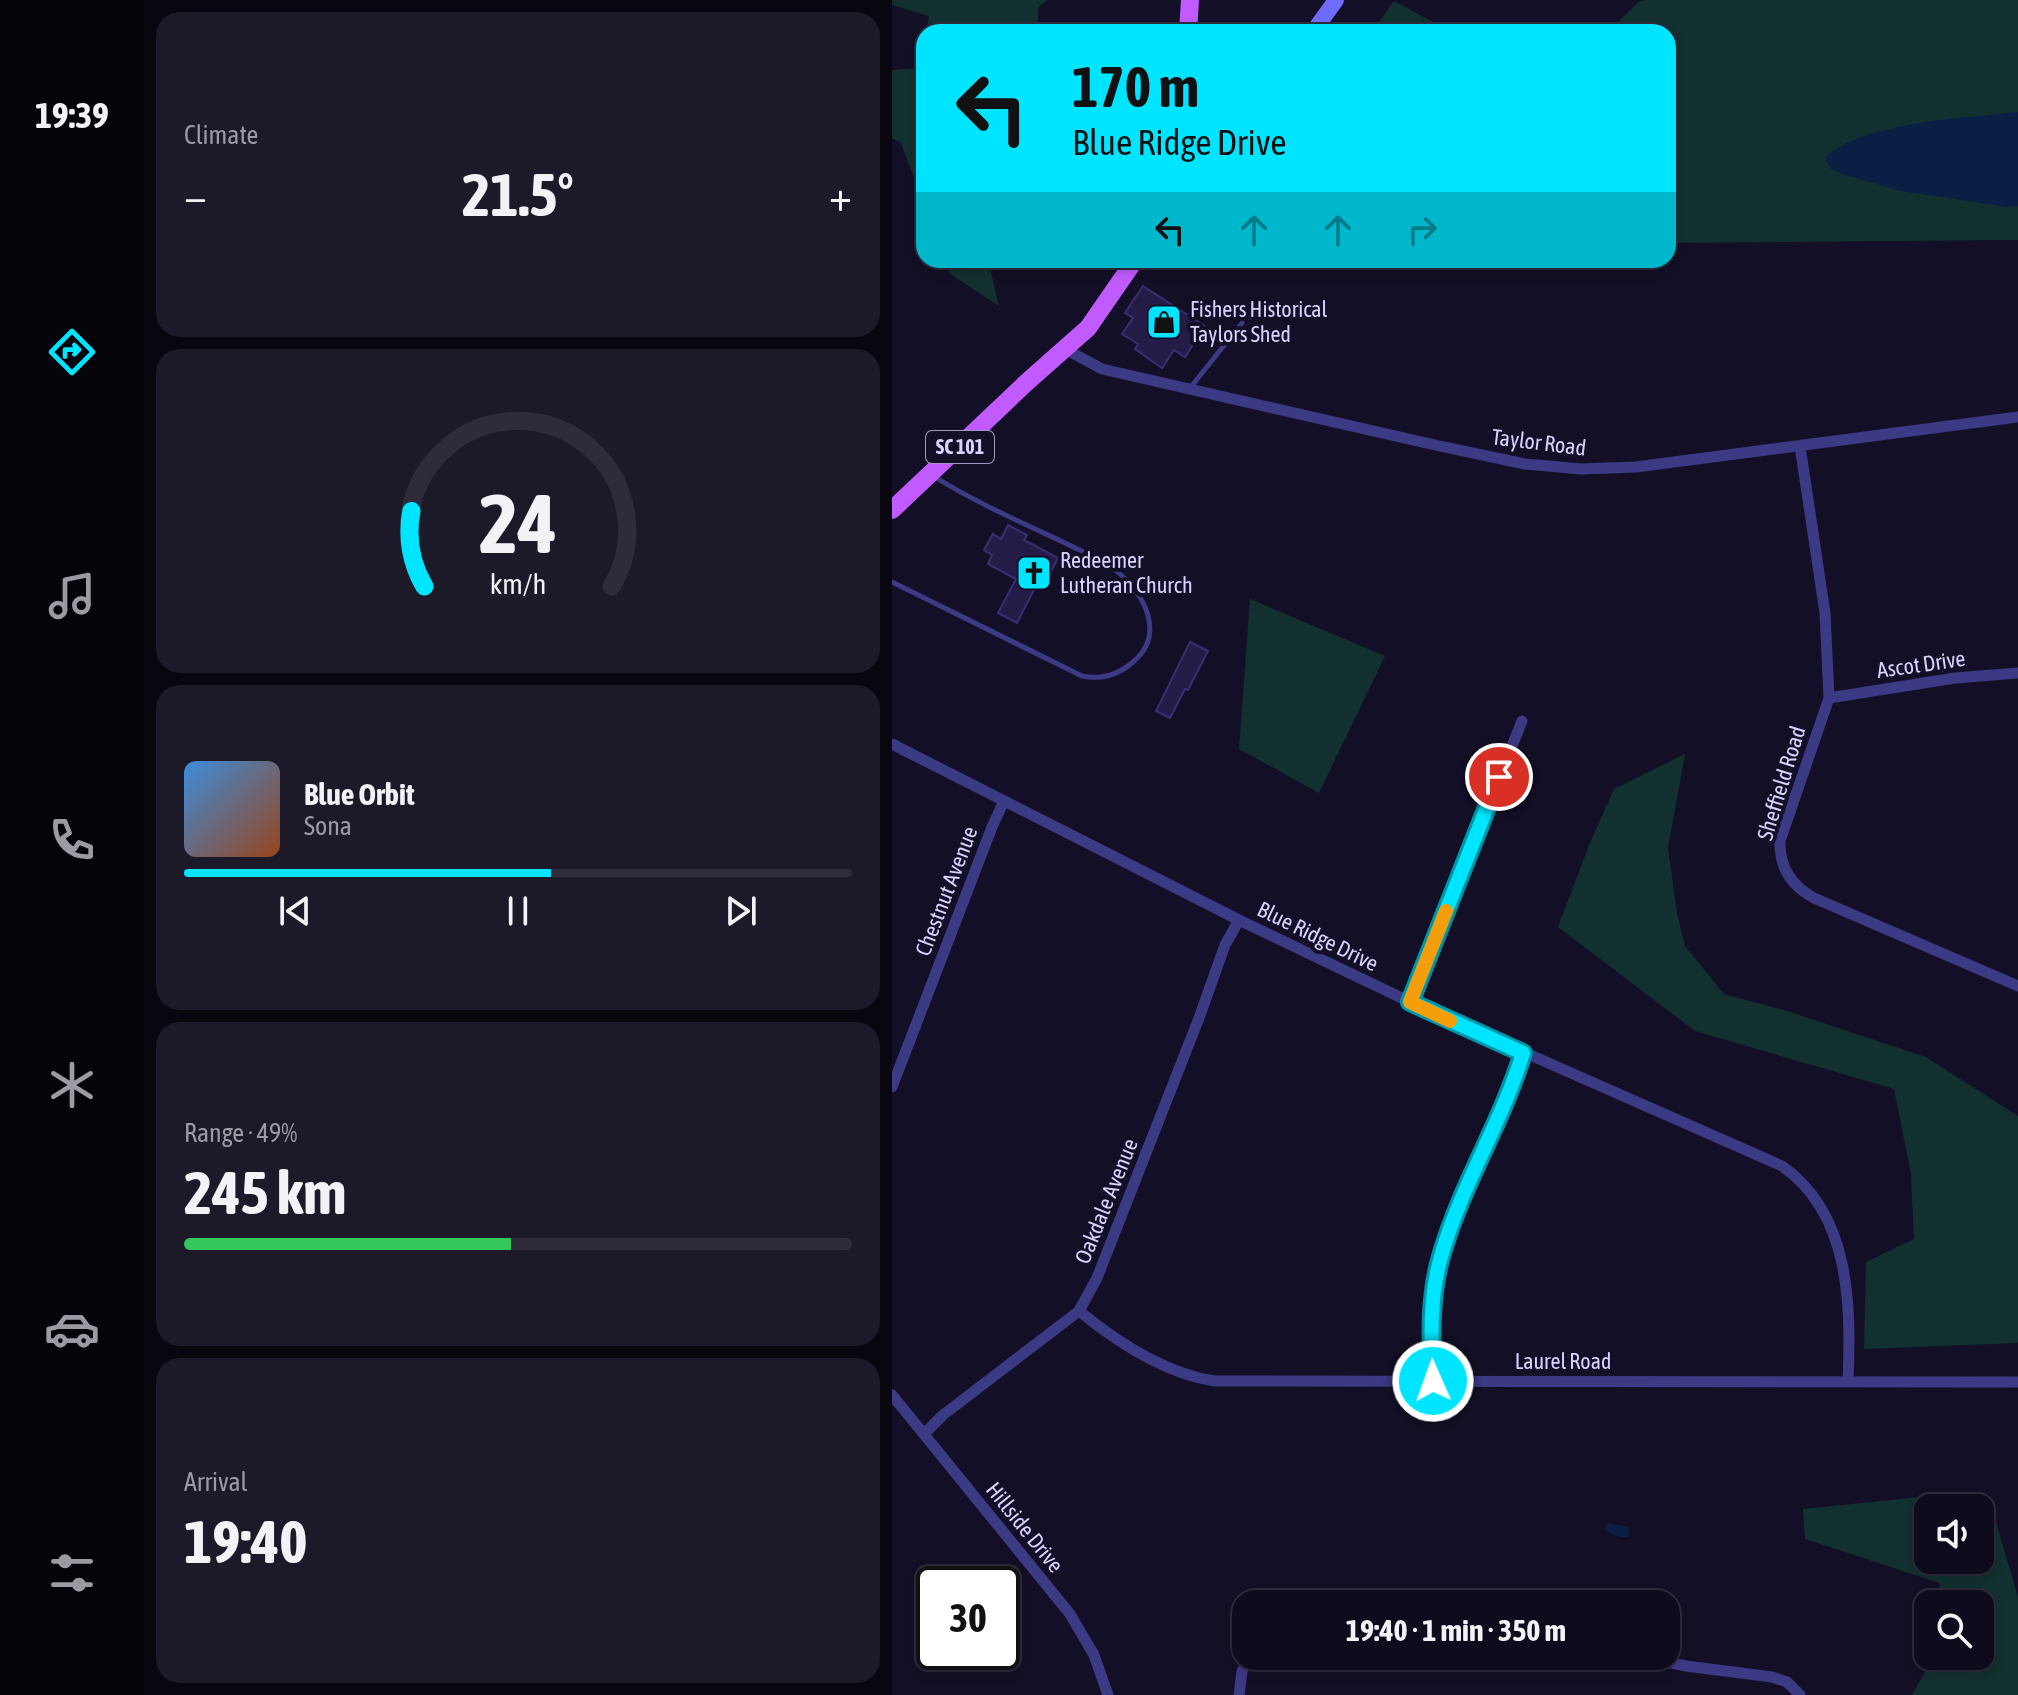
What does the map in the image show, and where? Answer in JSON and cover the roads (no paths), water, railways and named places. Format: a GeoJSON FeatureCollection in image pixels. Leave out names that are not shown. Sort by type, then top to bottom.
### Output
{"type":"FeatureCollection","features":[{"type":"Feature","properties":{"kind":"main road"},"geometry":{"type":"LineString","coordinates":[[1188,24],[1190,0]]}},
{"type":"Feature","properties":{"kind":"main road"},"geometry":{"type":"LineString","coordinates":[[1319,24],[1336,0]]}},
{"type":"Feature","properties":{"kind":"main road","name":"SC 101"},"geometry":{"type":"LineString","coordinates":[[892,510],[1097,317],[1130,268]]}},
{"type":"Feature","properties":{"kind":"street","name":"Taylor Road"},"geometry":{"type":"LineString","coordinates":[[1065,349],[1102,369],[1445,447],[1551,467],[1636,467],[2018,417]]}},
{"type":"Feature","properties":{"kind":"street","name":"Sheffield Road"},"geometry":{"type":"LineString","coordinates":[[1800,446],[1825,613],[1829,698],[1780,841],[1781,860],[1791,880],[1814,898],[2018,986]]}},
{"type":"Feature","properties":{"kind":"street","name":"Ascot Drive"},"geometry":{"type":"LineString","coordinates":[[1829,698],[1955,678],[2018,673]]}},
{"type":"Feature","properties":{"kind":"street"},"geometry":{"type":"LineString","coordinates":[[1410,1002],[1522,721]]}},
{"type":"Feature","properties":{"kind":"street","name":"Blue Ridge Drive"},"geometry":{"type":"LineString","coordinates":[[892,744],[1239,920],[1410,1002],[1767,1158],[1798,1178],[1828,1222],[1843,1261],[1848,1294],[1848,1381]]}},
{"type":"Feature","properties":{"kind":"street","name":"Chestnut Avenue"},"geometry":{"type":"LineString","coordinates":[[892,1087],[1004,801]]}},
{"type":"Feature","properties":{"kind":"street","name":"Oakdale Avenue"},"geometry":{"type":"LineString","coordinates":[[924,1434],[943,1415],[1079,1311],[1097,1278],[1225,945],[1239,920]]}},
{"type":"Feature","properties":{"kind":"street"},"geometry":{"type":"LineString","coordinates":[[1433,1381],[1433,1292],[1442,1253],[1470,1180],[1514,1082],[1523,1053]]}},
{"type":"Feature","properties":{"kind":"street","name":"Laurel Road"},"geometry":{"type":"LineString","coordinates":[[1079,1311],[1098,1327],[1148,1357],[1178,1372],[1203,1379],[2018,1382]]}},
{"type":"Feature","properties":{"kind":"street","name":"Hillside Drive"},"geometry":{"type":"LineString","coordinates":[[892,1395],[1070,1614],[1094,1655],[1108,1695]]}},
{"type":"Feature","properties":{"kind":"street"},"geometry":{"type":"LineString","coordinates":[[1680,1665],[1772,1677],[1787,1682],[1800,1695]]}},
{"type":"Feature","properties":{"kind":"street"},"geometry":{"type":"LineString","coordinates":[[1239,1695],[1243,1670]]}},
{"type":"Feature","properties":{"kind":"lane"},"geometry":{"type":"LineString","coordinates":[[1189,389],[1242,323]]}},
{"type":"Feature","properties":{"kind":"lane"},"geometry":{"type":"LineString","coordinates":[[892,582],[1082,676],[1094,679],[1122,671],[1145,648],[1150,617],[1145,603],[1117,571],[963,494],[931,474]]}},
{"type":"Feature","properties":{"kind":"water"},"geometry":{"type":"Polygon","coordinates":[[[2018,112],[2018,206],[1901,191],[1831,169],[1825,158],[1841,146],[1888,129],[2018,112]]]}},
{"type":"Feature","properties":{"kind":"water"},"geometry":{"type":"Polygon","coordinates":[[[1608,1523],[1629,1527],[1628,1537],[1607,1531],[1608,1523]]]}},
{"type":"Feature","properties":{"kind":"place","name":"Fishers Historical Taylors Shed"},"geometry":{"type":"Point","coordinates":[1164,322]}},
{"type":"Feature","properties":{"kind":"place","name":"Redeemer Lutheran Church"},"geometry":{"type":"Point","coordinates":[1034,573]}}]}
